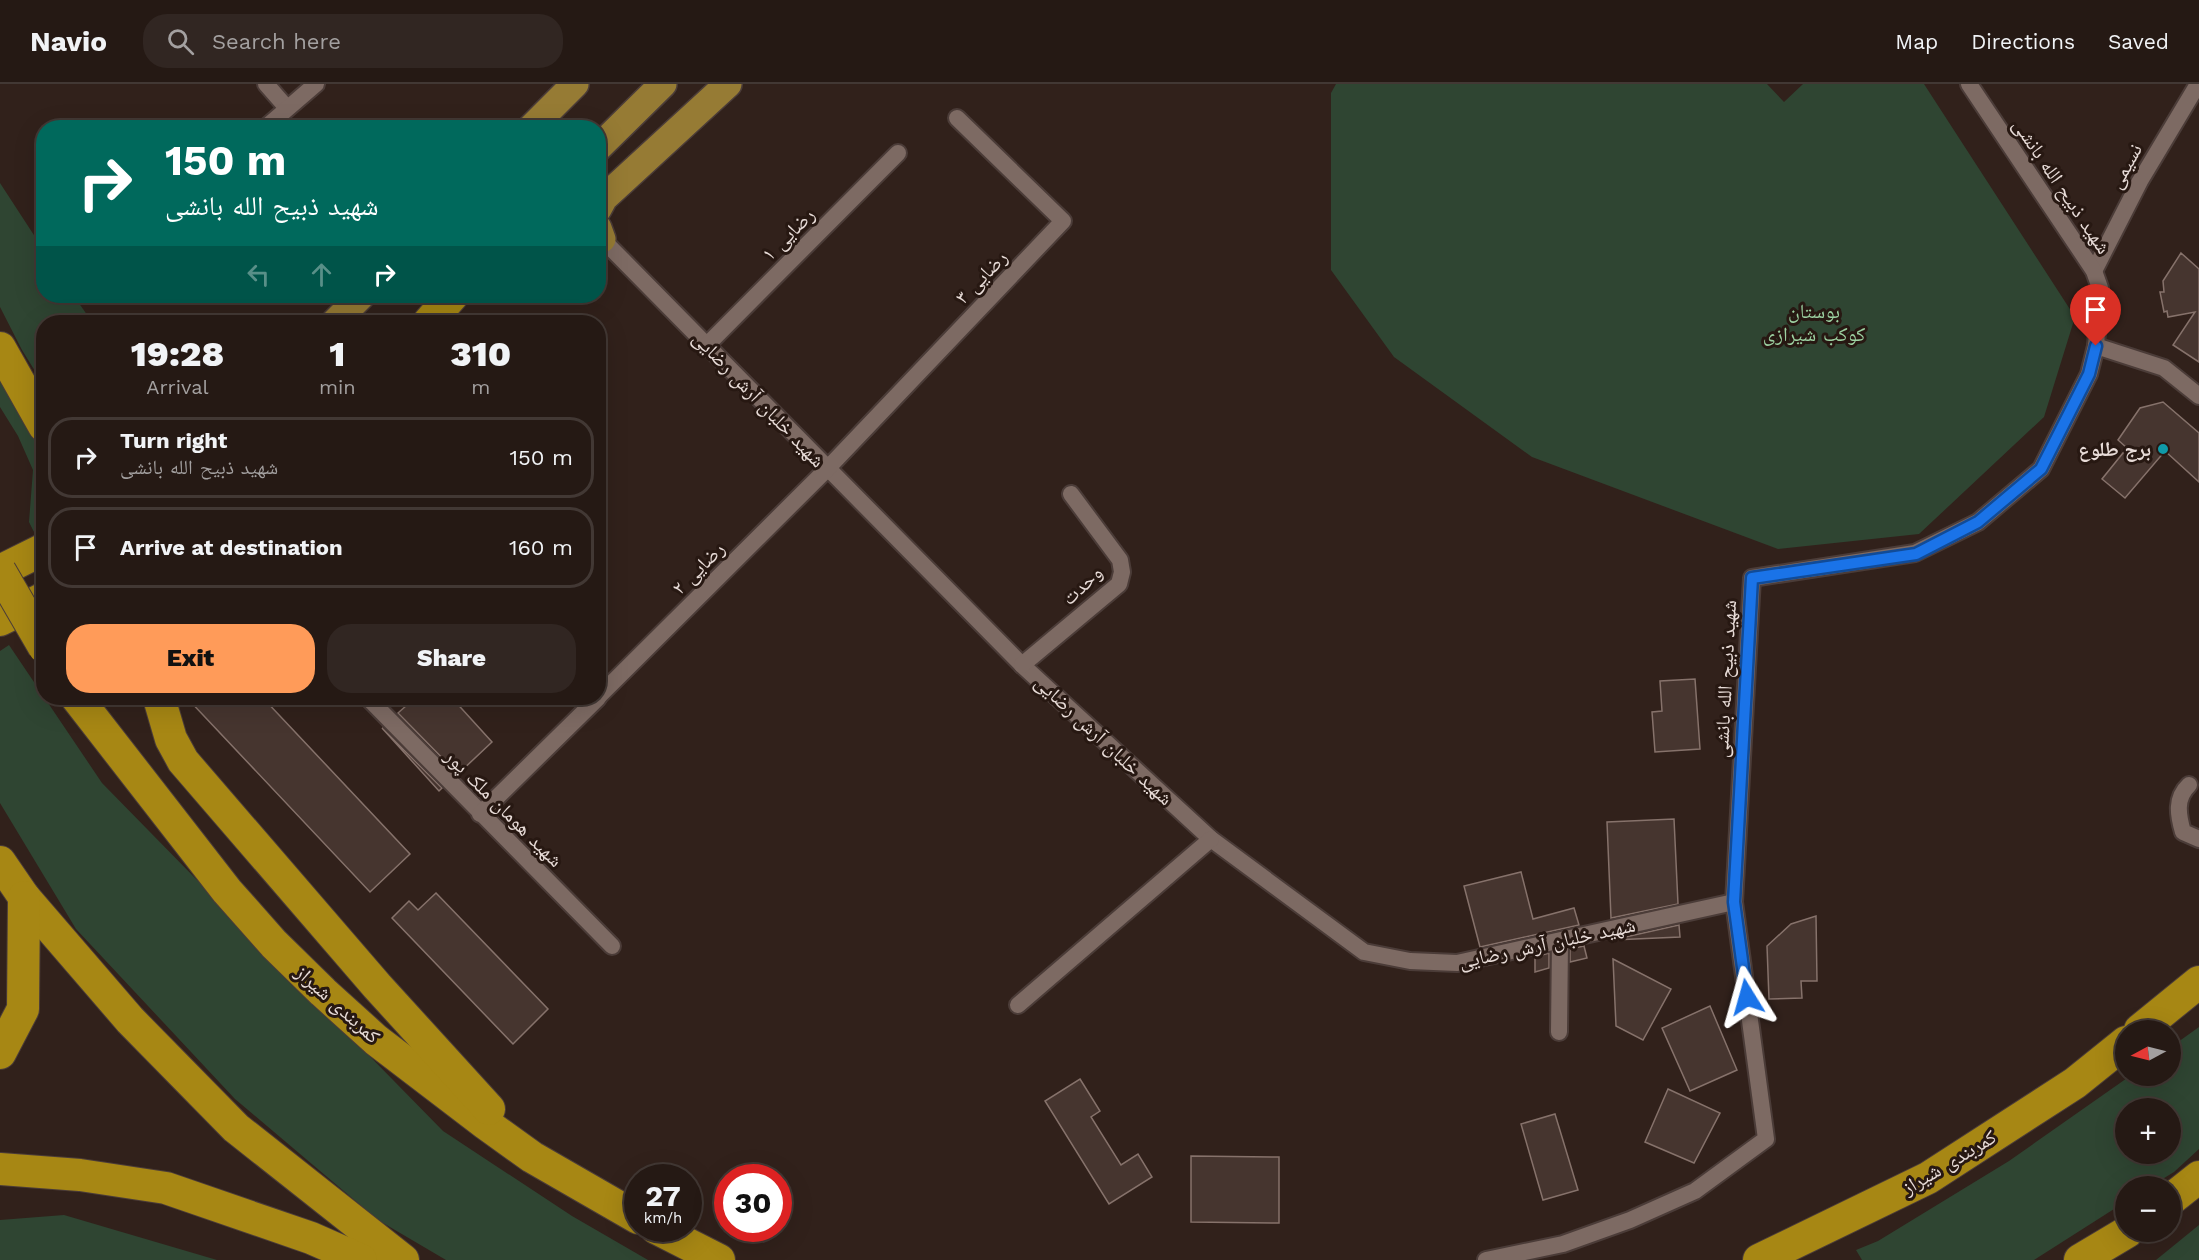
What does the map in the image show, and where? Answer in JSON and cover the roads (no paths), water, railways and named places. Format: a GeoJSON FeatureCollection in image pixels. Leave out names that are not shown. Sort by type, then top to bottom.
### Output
{"type":"FeatureCollection","features":[{"type":"Feature","properties":{"kind":"highway"},"geometry":{"type":"LineString","coordinates":[[435,315],[444,303]]}},
{"type":"Feature","properties":{"kind":"highway"},"geometry":{"type":"LineString","coordinates":[[0,348],[36,412]]}},
{"type":"Feature","properties":{"kind":"highway"},"geometry":{"type":"LineString","coordinates":[[36,553],[0,571],[36,633]]}},
{"type":"Feature","properties":{"kind":"highway"},"geometry":{"type":"LineString","coordinates":[[0,620],[36,602]]}},
{"type":"Feature","properties":{"kind":"highway","name":"کمربندی شیراز"},"geometry":{"type":"LineString","coordinates":[[82,705],[227,891],[273,944],[376,1040],[531,1157],[624,1210]]}},
{"type":"Feature","properties":{"kind":"highway"},"geometry":{"type":"LineString","coordinates":[[161,705],[171,739],[183,761],[377,986],[531,1157]]}},
{"type":"Feature","properties":{"kind":"highway"},"geometry":{"type":"LineString","coordinates":[[0,862],[24,897],[129,1020],[236,1128],[403,1260]]}},
{"type":"Feature","properties":{"kind":"highway"},"geometry":{"type":"LineString","coordinates":[[0,1053],[23,1009],[24,897]]}},
{"type":"Feature","properties":{"kind":"highway"},"geometry":{"type":"LineString","coordinates":[[2152,1020],[2199,982]]}},
{"type":"Feature","properties":{"kind":"highway","name":"کمربندی شیراز"},"geometry":{"type":"LineString","coordinates":[[1759,1260],[1928,1178],[2075,1083],[2115,1051]]}},
{"type":"Feature","properties":{"kind":"highway"},"geometry":{"type":"LineString","coordinates":[[0,1170],[80,1175],[166,1188],[310,1238],[361,1260]]}},
{"type":"Feature","properties":{"kind":"highway"},"geometry":{"type":"LineString","coordinates":[[2181,1191],[2199,1177]]}},
{"type":"Feature","properties":{"kind":"highway"},"geometry":{"type":"LineString","coordinates":[[2080,1260],[2115,1239]]}},
{"type":"Feature","properties":{"kind":"highway"},"geometry":{"type":"LineString","coordinates":[[684,1242],[719,1260]]}},
{"type":"Feature","properties":{"kind":"main road"},"geometry":{"type":"LineString","coordinates":[[539,120],[575,84]]}},
{"type":"Feature","properties":{"kind":"main road"},"geometry":{"type":"LineString","coordinates":[[606,140],[663,84]]}},
{"type":"Feature","properties":{"kind":"main road"},"geometry":{"type":"LineString","coordinates":[[606,196],[728,84]]}},
{"type":"Feature","properties":{"kind":"main road"},"geometry":{"type":"LineString","coordinates":[[342,315],[355,303]]}},
{"type":"Feature","properties":{"kind":"main road"},"geometry":{"type":"LineString","coordinates":[[425,315],[441,303]]}},
{"type":"Feature","properties":{"kind":"street"},"geometry":{"type":"LineString","coordinates":[[266,84],[287,108]]}},
{"type":"Feature","properties":{"kind":"street"},"geometry":{"type":"LineString","coordinates":[[274,120],[316,84]]}},
{"type":"Feature","properties":{"kind":"street","name":"شهید ذبیح الله بانشی"},"geometry":{"type":"LineString","coordinates":[[1486,1260],[1563,1244],[1630,1220],[1695,1191],[1766,1139],[1734,902],[1752,578],[1916,554],[1978,522],[2041,469],[2089,374],[2096,346],[2100,288],[2094,271],[1969,84]]}},
{"type":"Feature","properties":{"kind":"street","name":"نسیمی"},"geometry":{"type":"LineString","coordinates":[[2094,271],[2140,182],[2198,84]]}},
{"type":"Feature","properties":{"kind":"street","name":"رضایی ۳"},"geometry":{"type":"LineString","coordinates":[[827,469],[1063,221],[957,118]]}},
{"type":"Feature","properties":{"kind":"street","name":"رضایی ۱"},"geometry":{"type":"LineString","coordinates":[[707,345],[898,153]]}},
{"type":"Feature","properties":{"kind":"street","name":"شهید خلبان آرش رضایی"},"geometry":{"type":"LineString","coordinates":[[606,241],[827,469],[1022,664],[1211,839],[1364,952],[1410,961],[1457,963],[1734,902]]}},
{"type":"Feature","properties":{"kind":"street"},"geometry":{"type":"LineString","coordinates":[[2096,346],[2164,368],[2199,396]]}},
{"type":"Feature","properties":{"kind":"street","name":"رضایی ۲"},"geometry":{"type":"LineString","coordinates":[[606,689],[827,469]]}},
{"type":"Feature","properties":{"kind":"street","name":"وحدت"},"geometry":{"type":"LineString","coordinates":[[1022,664],[1119,584],[1122,572],[1120,560],[1071,494]]}},
{"type":"Feature","properties":{"kind":"street","name":"شهید هومان ملک پور"},"geometry":{"type":"LineString","coordinates":[[375,705],[612,946]]}},
{"type":"Feature","properties":{"kind":"street","name":"رضایی ۲"},"geometry":{"type":"LineString","coordinates":[[480,814],[590,705]]}},
{"type":"Feature","properties":{"kind":"street"},"geometry":{"type":"LineString","coordinates":[[2189,785],[2182,792],[2178,814],[2183,832],[2199,839]]}},
{"type":"Feature","properties":{"kind":"street"},"geometry":{"type":"LineString","coordinates":[[1018,1005],[1211,839]]}},
{"type":"Feature","properties":{"kind":"street"},"geometry":{"type":"LineString","coordinates":[[1559,1032],[1560,942]]}},
{"type":"Feature","properties":{"kind":"place","name":"برج طلوع"},"geometry":{"type":"Point","coordinates":[2163,449]}},
{"type":"Feature","properties":{"kind":"park label","name":"بوستان کوکب شیرازی"},"geometry":{"type":"Point","coordinates":[1814,322]}}]}
